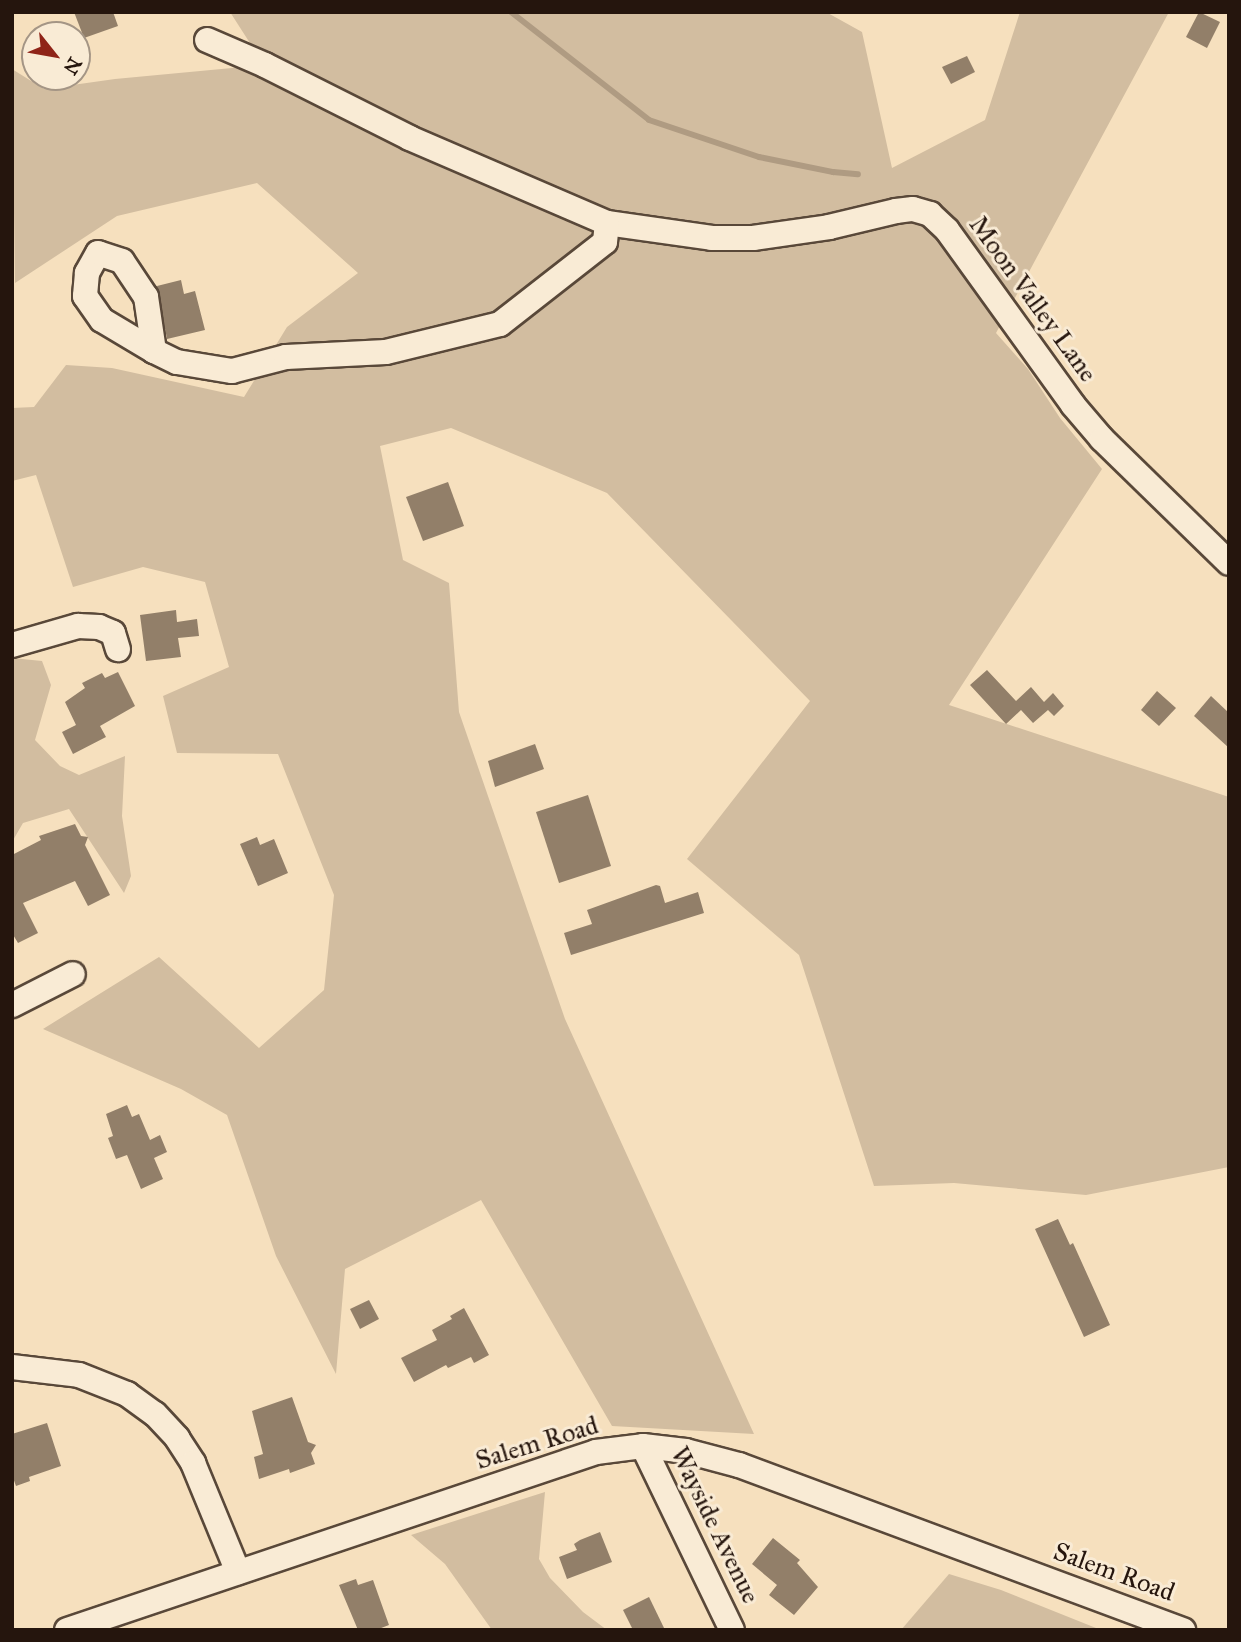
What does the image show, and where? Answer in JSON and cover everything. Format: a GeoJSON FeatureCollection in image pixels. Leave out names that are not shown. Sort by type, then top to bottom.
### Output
{"type":"FeatureCollection","features":[{"type":"Feature","properties":{"kind":"street","name":"Moon Valley Lane"},"geometry":{"type":"LineString","coordinates":[[207,40],[265,65],[410,138],[607,223],[712,238],[753,238],[829,227],[896,211],[913,209],[930,214],[947,230],[1073,405],[1102,439],[1229,563]]}},
{"type":"Feature","properties":{"kind":"street"},"geometry":{"type":"LineString","coordinates":[[154,351],[177,362],[232,372],[286,357],[386,352],[500,324],[605,242],[607,223]]}},
{"type":"Feature","properties":{"kind":"street"},"geometry":{"type":"LineString","coordinates":[[12,645],[78,626],[99,626],[113,633],[118,649]]}},
{"type":"Feature","properties":{"kind":"street"},"geometry":{"type":"LineString","coordinates":[[12,1005],[73,974]]}},
{"type":"Feature","properties":{"kind":"street"},"geometry":{"type":"LineString","coordinates":[[12,1367],[79,1374],[119,1390],[155,1415],[177,1438],[193,1463],[238,1572]]}},
{"type":"Feature","properties":{"kind":"street","name":"Salem Road"},"geometry":{"type":"LineString","coordinates":[[67,1630],[596,1452],[643,1446],[685,1451],[738,1465],[1183,1630]]}},
{"type":"Feature","properties":{"kind":"street","name":"Wayside Avenue"},"geometry":{"type":"LineString","coordinates":[[643,1446],[732,1630]]}},
{"type":"Feature","properties":{"kind":"shaded area"},"geometry":{"type":"Polygon","coordinates":[[[230,12],[826,12],[862,32],[892,168],[985,120],[1020,12],[1169,12],[996,333],[1028,369],[1060,418],[1102,469],[949,705],[1229,797],[1229,1167],[1086,1195],[954,1183],[874,1186],[799,955],[687,859],[810,701],[607,493],[451,428],[380,446],[403,560],[449,583],[459,712],[565,1019],[754,1434],[612,1426],[481,1200],[345,1269],[336,1374],[276,1256],[227,1115],[181,1089],[43,1029],[159,957],[259,1048],[324,990],[334,895],[278,754],[177,753],[163,696],[229,667],[205,582],[143,567],[73,587],[36,475],[12,481],[12,408],[34,407],[66,365],[112,368],[244,397],[287,327],[358,273],[257,183],[117,216],[15,283],[12,69],[21,75],[21,91],[91,91],[91,82],[264,65],[230,12]]]}},
{"type":"Feature","properties":{"kind":"shaded area"},"geometry":{"type":"Polygon","coordinates":[[[12,658],[42,661],[51,685],[35,740],[60,766],[79,775],[125,756],[122,816],[131,876],[124,893],[69,809],[23,823],[12,842],[12,658]]]}},
{"type":"Feature","properties":{"kind":"shaded area"},"geometry":{"type":"Polygon","coordinates":[[[545,1492],[539,1559],[550,1578],[583,1612],[607,1630],[492,1630],[445,1564],[411,1535],[545,1492]]]}},
{"type":"Feature","properties":{"kind":"shaded area"},"geometry":{"type":"Polygon","coordinates":[[[949,1574],[1001,1590],[1101,1630],[901,1630],[949,1574]]]}},
{"type":"Feature","properties":{"kind":"building"},"geometry":{"type":"Polygon","coordinates":[[[74,12],[113,12],[118,26],[91,36],[91,21],[77,21],[74,12]]]}},
{"type":"Feature","properties":{"kind":"building"},"geometry":{"type":"Polygon","coordinates":[[[1199,12],[1220,22],[1207,48],[1186,37],[1199,12]]]}},
{"type":"Feature","properties":{"kind":"building"},"geometry":{"type":"Polygon","coordinates":[[[967,56],[975,72],[951,84],[942,67],[967,56]]]}},
{"type":"Feature","properties":{"kind":"building"},"geometry":{"type":"Polygon","coordinates":[[[181,280],[184,294],[195,291],[205,330],[167,339],[157,286],[181,280]]]}},
{"type":"Feature","properties":{"kind":"building"},"geometry":{"type":"Polygon","coordinates":[[[448,482],[464,526],[423,541],[406,497],[448,482]]]}},
{"type":"Feature","properties":{"kind":"building"},"geometry":{"type":"Polygon","coordinates":[[[176,610],[177,622],[197,619],[199,636],[178,638],[181,657],[146,661],[140,615],[176,610]]]}},
{"type":"Feature","properties":{"kind":"building"},"geometry":{"type":"Polygon","coordinates":[[[987,670],[1016,701],[1031,687],[1044,702],[1053,693],[1064,706],[1054,716],[1048,710],[1033,723],[1021,710],[1006,724],[970,685],[987,670]]]}},
{"type":"Feature","properties":{"kind":"building"},"geometry":{"type":"Polygon","coordinates":[[[118,672],[135,706],[100,726],[106,737],[73,754],[62,732],[76,725],[65,702],[85,688],[82,683],[102,673],[105,678],[118,672]]]}},
{"type":"Feature","properties":{"kind":"building"},"geometry":{"type":"Polygon","coordinates":[[[1157,691],[1176,708],[1159,726],[1141,710],[1157,691]]]}},
{"type":"Feature","properties":{"kind":"building"},"geometry":{"type":"Polygon","coordinates":[[[1211,696],[1229,713],[1229,748],[1194,716],[1211,696]]]}},
{"type":"Feature","properties":{"kind":"building"},"geometry":{"type":"Polygon","coordinates":[[[535,744],[544,769],[495,787],[488,761],[535,744]]]}},
{"type":"Feature","properties":{"kind":"building"},"geometry":{"type":"Polygon","coordinates":[[[588,795],[611,866],[559,883],[536,812],[588,795]]]}},
{"type":"Feature","properties":{"kind":"building"},"geometry":{"type":"Polygon","coordinates":[[[75,824],[81,836],[88,837],[85,845],[110,895],[88,906],[75,881],[23,903],[38,933],[18,943],[12,933],[12,855],[41,840],[39,836],[75,824]]]}},
{"type":"Feature","properties":{"kind":"building"},"geometry":{"type":"Polygon","coordinates":[[[257,837],[260,845],[274,839],[288,873],[258,886],[240,844],[257,837]]]}},
{"type":"Feature","properties":{"kind":"building"},"geometry":{"type":"Polygon","coordinates":[[[656,885],[660,886],[665,903],[698,892],[704,913],[571,955],[564,933],[592,924],[587,910],[656,885]]]}},
{"type":"Feature","properties":{"kind":"building"},"geometry":{"type":"Polygon","coordinates":[[[127,1105],[132,1117],[139,1114],[150,1140],[160,1135],[167,1152],[154,1158],[163,1179],[141,1189],[127,1155],[116,1159],[108,1138],[113,1136],[106,1114],[127,1105]]]}},
{"type":"Feature","properties":{"kind":"building"},"geometry":{"type":"Polygon","coordinates":[[[1058,1219],[1070,1245],[1073,1243],[1110,1325],[1084,1337],[1035,1229],[1058,1219]]]}},
{"type":"Feature","properties":{"kind":"building"},"geometry":{"type":"Polygon","coordinates":[[[369,1300],[379,1319],[360,1329],[350,1309],[369,1300]]]}},
{"type":"Feature","properties":{"kind":"building"},"geometry":{"type":"Polygon","coordinates":[[[464,1308],[489,1355],[474,1363],[471,1357],[448,1368],[446,1365],[414,1382],[401,1358],[437,1340],[432,1330],[452,1319],[450,1316],[464,1308]]]}},
{"type":"Feature","properties":{"kind":"building"},"geometry":{"type":"Polygon","coordinates":[[[292,1397],[308,1442],[316,1445],[311,1453],[315,1464],[290,1473],[289,1469],[259,1479],[254,1457],[263,1454],[252,1411],[292,1397]]]}},
{"type":"Feature","properties":{"kind":"building"},"geometry":{"type":"Polygon","coordinates":[[[47,1423],[61,1466],[29,1477],[30,1481],[16,1486],[12,1475],[12,1434],[47,1423]]]}},
{"type":"Feature","properties":{"kind":"building"},"geometry":{"type":"Polygon","coordinates":[[[600,1532],[612,1562],[567,1579],[559,1557],[577,1550],[574,1544],[580,1540],[600,1532]]]}},
{"type":"Feature","properties":{"kind":"building"},"geometry":{"type":"Polygon","coordinates":[[[773,1538],[800,1560],[797,1563],[818,1587],[794,1615],[769,1595],[777,1585],[752,1564],[773,1538]]]}},
{"type":"Feature","properties":{"kind":"building"},"geometry":{"type":"Polygon","coordinates":[[[356,1579],[358,1585],[373,1580],[389,1625],[376,1630],[358,1630],[339,1585],[356,1579]]]}},
{"type":"Feature","properties":{"kind":"building"},"geometry":{"type":"Polygon","coordinates":[[[649,1597],[665,1630],[633,1630],[623,1610],[649,1597]]]}},
{"type":"Feature","properties":{"kind":"waterway"},"geometry":{"type":"LineString","coordinates":[[511,12],[649,120],[759,157],[833,172],[858,174]]}}]}
